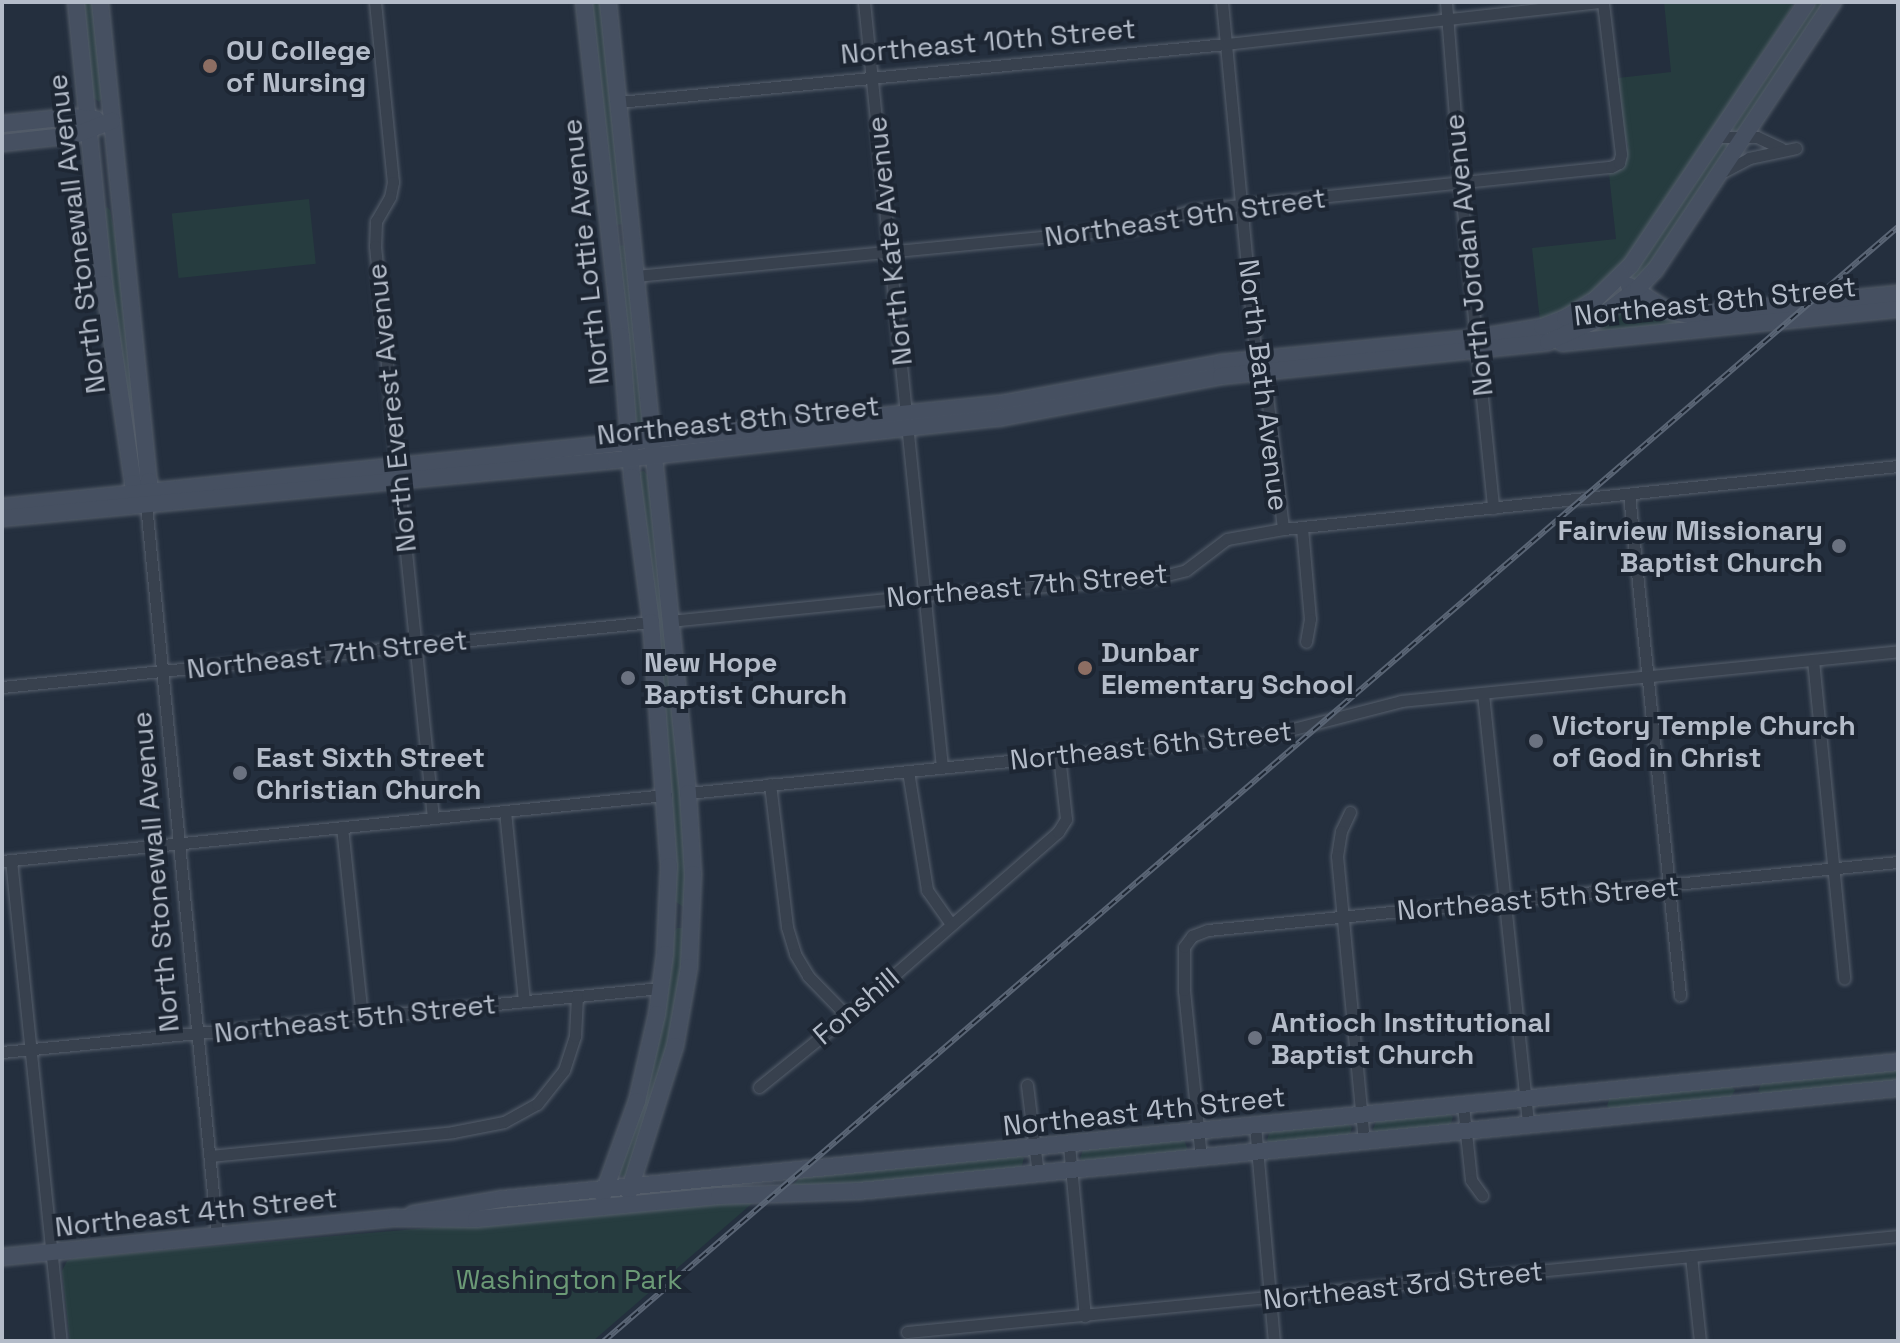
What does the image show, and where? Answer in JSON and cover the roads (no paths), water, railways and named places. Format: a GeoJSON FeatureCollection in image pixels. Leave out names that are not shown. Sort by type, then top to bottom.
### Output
{"type":"FeatureCollection","features":[{"type":"Feature","properties":{"kind":"main road","name":"North Stonewall Avenue"},"geometry":{"type":"LineString","coordinates":[[76,2],[104,284],[133,483],[144,496]]}},
{"type":"Feature","properties":{"kind":"main road","name":"North Stonewall Avenue"},"geometry":{"type":"LineString","coordinates":[[100,2],[149,481],[144,496]]}},
{"type":"Feature","properties":{"kind":"main road","name":"North Lottie Avenue"},"geometry":{"type":"LineString","coordinates":[[584,2],[651,622],[666,795],[669,897],[661,988],[644,1077],[599,1205]]}},
{"type":"Feature","properties":{"kind":"main road","name":"North Lottie Avenue"},"geometry":{"type":"LineString","coordinates":[[608,2],[688,793],[693,896],[689,967],[675,1046],[624,1205]]}},
{"type":"Feature","properties":{"kind":"main road"},"geometry":{"type":"LineString","coordinates":[[1477,344],[1551,324],[1586,306],[1612,286],[1638,255],[1807,2]]}},
{"type":"Feature","properties":{"kind":"main road"},"geometry":{"type":"LineString","coordinates":[[1477,344],[1537,345],[1582,328],[1638,288],[1655,270],[1833,2]]}},
{"type":"Feature","properties":{"kind":"main road"},"geometry":{"type":"LineString","coordinates":[[2,124],[112,121]]}},
{"type":"Feature","properties":{"kind":"main road"},"geometry":{"type":"LineString","coordinates":[[2,143],[75,135],[88,124]]}},
{"type":"Feature","properties":{"kind":"main road","name":"Northeast 8th Street"},"geometry":{"type":"LineString","coordinates":[[1612,286],[1638,288],[1662,308],[1690,315],[1898,294]]}},
{"type":"Feature","properties":{"kind":"main road","name":"Northeast 8th Street"},"geometry":{"type":"LineString","coordinates":[[1537,345],[1898,309]]}},
{"type":"Feature","properties":{"kind":"main road","name":"Northeast 8th Street"},"geometry":{"type":"LineString","coordinates":[[2,507],[398,473],[908,421],[1042,399],[1170,371],[1477,344]]}},
{"type":"Feature","properties":{"kind":"main road","name":"Northeast 8th Street"},"geometry":{"type":"LineString","coordinates":[[2,518],[144,496]]}},
{"type":"Feature","properties":{"kind":"main road","name":"Northeast 4th Street"},"geometry":{"type":"LineString","coordinates":[[396,1218],[438,1208],[606,1188],[1898,1062]]}},
{"type":"Feature","properties":{"kind":"main road"},"geometry":{"type":"LineString","coordinates":[[1746,1077],[1748,1103]]}},
{"type":"Feature","properties":{"kind":"main road","name":"Northeast 4th Street"},"geometry":{"type":"LineString","coordinates":[[2,1257],[396,1218],[476,1219],[599,1205],[763,1193],[859,1191],[1898,1088]]}},
{"type":"Feature","properties":{"kind":"main road"},"geometry":{"type":"LineString","coordinates":[[1594,1092],[1597,1118]]}},
{"type":"Feature","properties":{"kind":"main road"},"geometry":{"type":"LineString","coordinates":[[646,1144],[647,1156],[655,1173],[674,1182]]}},
{"type":"Feature","properties":{"kind":"street","name":"North Everest Avenue"},"geometry":{"type":"LineString","coordinates":[[375,2],[393,182],[374,234],[433,818]]}},
{"type":"Feature","properties":{"kind":"street","name":"North Kate Avenue"},"geometry":{"type":"LineString","coordinates":[[864,2],[942,767]]}},
{"type":"Feature","properties":{"kind":"street","name":"North Bath Avenue"},"geometry":{"type":"LineString","coordinates":[[1222,2],[1260,365],[1283,529]]}},
{"type":"Feature","properties":{"kind":"street","name":"North Jordan Avenue"},"geometry":{"type":"LineString","coordinates":[[1446,2],[1460,181],[1493,508]]}},
{"type":"Feature","properties":{"kind":"street","name":"Northeast 10th Street"},"geometry":{"type":"LineString","coordinates":[[619,102],[1226,44],[1602,2]]}},
{"type":"Feature","properties":{"kind":"street","name":"Northeast 9th Street"},"geometry":{"type":"LineString","coordinates":[[636,276],[1135,228],[1193,210],[1243,207],[1460,181],[1593,172],[1619,163],[1621,146],[1602,2]]}},
{"type":"Feature","properties":{"kind":"street"},"geometry":{"type":"LineString","coordinates":[[1713,183],[1739,162],[1790,148],[1757,137],[1717,137]]}},
{"type":"Feature","properties":{"kind":"street","name":"Northeast 7th Street"},"geometry":{"type":"LineString","coordinates":[[670,621],[924,595],[1155,578],[1186,570],[1227,539],[1283,529],[1898,466]]}},
{"type":"Feature","properties":{"kind":"street"},"geometry":{"type":"LineString","coordinates":[[1629,494],[1680,995]]}},
{"type":"Feature","properties":{"kind":"street","name":"North Stonewall Avenue"},"geometry":{"type":"LineString","coordinates":[[144,496],[217,1235]]}},
{"type":"Feature","properties":{"kind":"street"},"geometry":{"type":"LineString","coordinates":[[1302,528],[1310,619],[1306,642]]}},
{"type":"Feature","properties":{"kind":"street","name":"Northeast 7th Street"},"geometry":{"type":"LineString","coordinates":[[2,687],[651,622]]}},
{"type":"Feature","properties":{"kind":"street","name":"Northeast 6th Street"},"geometry":{"type":"LineString","coordinates":[[688,793],[1282,733],[1390,703],[1898,651]]}},
{"type":"Feature","properties":{"kind":"street"},"geometry":{"type":"LineString","coordinates":[[1813,660],[1844,978]]}},
{"type":"Feature","properties":{"kind":"street"},"geometry":{"type":"LineString","coordinates":[[1483,694],[1528,1125]]}},
{"type":"Feature","properties":{"kind":"street"},"geometry":{"type":"LineString","coordinates":[[908,771],[927,890],[951,924],[1058,832],[1066,819],[1059,756]]}},
{"type":"Feature","properties":{"kind":"street"},"geometry":{"type":"LineString","coordinates":[[770,784],[787,927],[795,954],[808,976],[847,1016]]}},
{"type":"Feature","properties":{"kind":"street"},"geometry":{"type":"LineString","coordinates":[[61,1341],[6,861],[666,795]]}},
{"type":"Feature","properties":{"kind":"street"},"geometry":{"type":"LineString","coordinates":[[505,811],[524,1001]]}},
{"type":"Feature","properties":{"kind":"street"},"geometry":{"type":"LineString","coordinates":[[1350,812],[1341,831],[1337,856],[1364,1140]]}},
{"type":"Feature","properties":{"kind":"street"},"geometry":{"type":"LineString","coordinates":[[342,827],[362,1017]]}},
{"type":"Feature","properties":{"kind":"street","name":"Northeast 5th Street"},"geometry":{"type":"LineString","coordinates":[[1198,1131],[1184,990],[1184,947],[1192,936],[1208,930],[1898,862]]}},
{"type":"Feature","properties":{"kind":"street","name":"Fonshill"},"geometry":{"type":"LineString","coordinates":[[759,1087],[847,1016],[951,924]]}},
{"type":"Feature","properties":{"kind":"street","name":"Northeast 5th Street"},"geometry":{"type":"LineString","coordinates":[[2,1052],[661,988]]}},
{"type":"Feature","properties":{"kind":"street"},"geometry":{"type":"LineString","coordinates":[[210,1156],[466,1130],[504,1122],[537,1104],[564,1070],[577,1027],[577,996]]}},
{"type":"Feature","properties":{"kind":"street"},"geometry":{"type":"LineString","coordinates":[[1027,1085],[1038,1174]]}},
{"type":"Feature","properties":{"kind":"street"},"geometry":{"type":"LineString","coordinates":[[1463,1105],[1471,1180],[1482,1195]]}},
{"type":"Feature","properties":{"kind":"street"},"geometry":{"type":"LineString","coordinates":[[1255,1125],[1274,1341]]}},
{"type":"Feature","properties":{"kind":"street"},"geometry":{"type":"LineString","coordinates":[[1198,1131],[1201,1158]]}},
{"type":"Feature","properties":{"kind":"street"},"geometry":{"type":"LineString","coordinates":[[1069,1145],[1085,1316]]}},
{"type":"Feature","properties":{"kind":"street","name":"Northeast 3rd Street"},"geometry":{"type":"LineString","coordinates":[[907,1332],[1898,1236]]}},
{"type":"Feature","properties":{"kind":"street"},"geometry":{"type":"LineString","coordinates":[[1691,1256],[1700,1341]]}},
{"type":"Feature","properties":{"kind":"railway"},"geometry":{"type":"LineString","coordinates":[[604,1341],[1898,227]]}},
{"type":"Feature","properties":{"kind":"place","name":"OU College of Nursing"},"geometry":{"type":"Point","coordinates":[210,66]}},
{"type":"Feature","properties":{"kind":"place","name":"Fairview Missionary Baptist Church"},"geometry":{"type":"Point","coordinates":[1839,546]}},
{"type":"Feature","properties":{"kind":"place","name":"Dunbar Elementary School"},"geometry":{"type":"Point","coordinates":[1085,668]}},
{"type":"Feature","properties":{"kind":"place","name":"New Hope Baptist Church"},"geometry":{"type":"Point","coordinates":[628,678]}},
{"type":"Feature","properties":{"kind":"place","name":"Victory Temple Church of God in Christ"},"geometry":{"type":"Point","coordinates":[1536,741]}},
{"type":"Feature","properties":{"kind":"place","name":"East Sixth Street Christian Church"},"geometry":{"type":"Point","coordinates":[240,773]}},
{"type":"Feature","properties":{"kind":"place","name":"Antioch Institutional Baptist Church"},"geometry":{"type":"Point","coordinates":[1255,1038]}},
{"type":"Feature","properties":{"kind":"park label","name":"Washington Park"},"geometry":{"type":"Point","coordinates":[569,1279]}}]}
